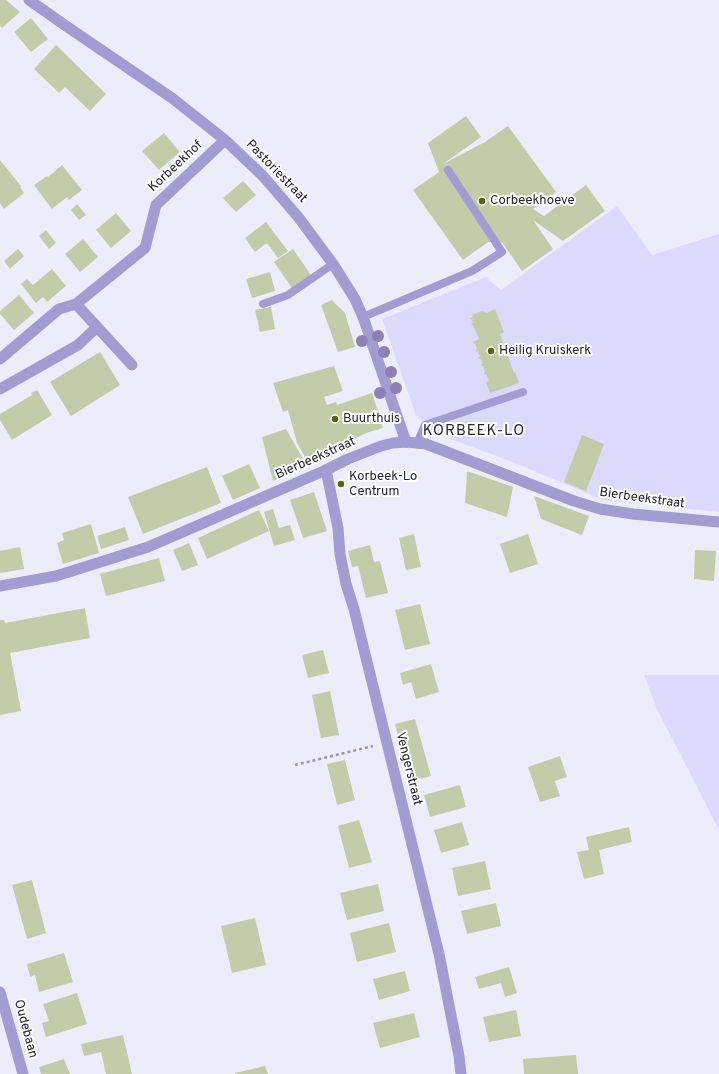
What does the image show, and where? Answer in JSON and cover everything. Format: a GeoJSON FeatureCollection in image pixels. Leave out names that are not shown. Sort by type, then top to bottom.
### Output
{"type":"FeatureCollection","features":[{"type":"Feature","properties":{"kind":"street","name":"Pastoriestraat"},"geometry":{"type":"LineString","coordinates":[[29,0],[172,98],[225,140],[263,176],[289,206],[333,264],[355,299],[411,442]]}},
{"type":"Feature","properties":{"kind":"street","name":"Korbeekhof"},"geometry":{"type":"LineString","coordinates":[[0,359],[59,309],[76,304],[145,248],[156,205],[225,140]]}},
{"type":"Feature","properties":{"kind":"street"},"geometry":{"type":"LineString","coordinates":[[76,304],[132,366]]}},
{"type":"Feature","properties":{"kind":"street"},"geometry":{"type":"LineString","coordinates":[[0,389],[78,345],[97,327]]}},
{"type":"Feature","properties":{"kind":"street","name":"Bierbeekstraat"},"geometry":{"type":"LineString","coordinates":[[0,586],[56,576],[148,547],[326,470],[348,459],[381,446],[411,442],[426,444],[574,501],[600,509],[633,514],[719,522]]}},
{"type":"Feature","properties":{"kind":"street","name":"Vengerstraat"},"geometry":{"type":"LineString","coordinates":[[326,470],[338,528],[340,554],[346,584],[354,609],[439,954],[459,1056],[461,1074]]}},
{"type":"Feature","properties":{"kind":"street","name":"Oudebaan"},"geometry":{"type":"LineString","coordinates":[[0,992],[23,1074]]}},
{"type":"Feature","properties":{"kind":"lane"},"geometry":{"type":"LineString","coordinates":[[363,317],[472,271],[502,252],[448,170]]}},
{"type":"Feature","properties":{"kind":"lane"},"geometry":{"type":"LineString","coordinates":[[263,304],[288,295],[333,264]]}},
{"type":"Feature","properties":{"kind":"lane"},"geometry":{"type":"LineString","coordinates":[[411,442],[425,425],[523,392]]}},
{"type":"Feature","properties":{"kind":"path"},"geometry":{"type":"LineString","coordinates":[[295,766],[387,743]]}},
{"type":"Feature","properties":{"kind":"shaded area"},"geometry":{"type":"Polygon","coordinates":[[[617,206],[652,255],[719,234],[719,512],[603,500],[510,461],[434,433],[416,415],[382,319],[486,277],[501,290],[617,206]]]}},
{"type":"Feature","properties":{"kind":"shaded area"},"geometry":{"type":"Polygon","coordinates":[[[644,675],[719,675],[719,830],[657,709],[644,675]]]}},
{"type":"Feature","properties":{"kind":"building"},"geometry":{"type":"Polygon","coordinates":[[[0,0],[6,0],[20,12],[2,28],[0,26],[0,0]]]}},
{"type":"Feature","properties":{"kind":"building"},"geometry":{"type":"Polygon","coordinates":[[[31,18],[48,39],[31,52],[14,32],[31,18]]]}},
{"type":"Feature","properties":{"kind":"building"},"geometry":{"type":"Polygon","coordinates":[[[56,45],[106,94],[90,111],[65,87],[59,93],[34,69],[56,45]]]}},
{"type":"Feature","properties":{"kind":"building","name":"Corbeekhoeve"},"geometry":{"type":"Polygon","coordinates":[[[466,116],[481,137],[443,164],[485,142],[508,126],[556,192],[533,209],[544,216],[586,185],[605,211],[563,241],[533,220],[553,249],[522,271],[502,242],[488,242],[463,260],[413,190],[439,172],[428,143],[466,116]]]}},
{"type":"Feature","properties":{"kind":"building"},"geometry":{"type":"Polygon","coordinates":[[[164,133],[180,152],[159,170],[142,151],[164,133]]]}},
{"type":"Feature","properties":{"kind":"building"},"geometry":{"type":"Polygon","coordinates":[[[0,160],[21,186],[20,187],[24,193],[4,209],[0,203],[0,160]]]}},
{"type":"Feature","properties":{"kind":"building"},"geometry":{"type":"Polygon","coordinates":[[[62,165],[82,190],[69,200],[67,197],[52,209],[34,185],[47,176],[48,177],[62,165]]]}},
{"type":"Feature","properties":{"kind":"building"},"geometry":{"type":"Polygon","coordinates":[[[243,181],[256,195],[236,212],[223,198],[243,181]]]}},
{"type":"Feature","properties":{"kind":"building"},"geometry":{"type":"Polygon","coordinates":[[[77,204],[86,215],[79,220],[71,210],[77,204]]]}},
{"type":"Feature","properties":{"kind":"building"},"geometry":{"type":"Polygon","coordinates":[[[116,213],[131,231],[111,248],[96,230],[116,213]]]}},
{"type":"Feature","properties":{"kind":"building"},"geometry":{"type":"Polygon","coordinates":[[[266,222],[288,251],[278,258],[267,243],[255,252],[245,238],[266,222]]]}},
{"type":"Feature","properties":{"kind":"building"},"geometry":{"type":"Polygon","coordinates":[[[46,230],[56,243],[49,249],[39,236],[46,230]]]}},
{"type":"Feature","properties":{"kind":"building"},"geometry":{"type":"Polygon","coordinates":[[[83,239],[98,257],[80,272],[65,254],[83,239]]]}},
{"type":"Feature","properties":{"kind":"building"},"geometry":{"type":"Polygon","coordinates":[[[18,249],[24,256],[10,269],[4,261],[18,249]]]}},
{"type":"Feature","properties":{"kind":"building"},"geometry":{"type":"Polygon","coordinates":[[[293,249],[311,275],[292,288],[274,262],[293,249]]]}},
{"type":"Feature","properties":{"kind":"building"},"geometry":{"type":"Polygon","coordinates":[[[52,269],[66,286],[47,302],[43,297],[36,303],[21,284],[27,279],[33,285],[52,269]]]}},
{"type":"Feature","properties":{"kind":"building"},"geometry":{"type":"Polygon","coordinates":[[[270,272],[275,291],[252,298],[246,279],[270,272]]]}},
{"type":"Feature","properties":{"kind":"building"},"geometry":{"type":"Polygon","coordinates":[[[19,295],[34,313],[14,330],[0,314],[0,311],[19,295]]]}},
{"type":"Feature","properties":{"kind":"building"},"geometry":{"type":"Polygon","coordinates":[[[332,300],[345,313],[355,347],[338,352],[321,305],[332,300]]]}},
{"type":"Feature","properties":{"kind":"building"},"geometry":{"type":"Polygon","coordinates":[[[271,307],[275,329],[260,332],[255,310],[271,307]]]}},
{"type":"Feature","properties":{"kind":"building","name":"Heilig Kruiskerk"},"geometry":{"type":"Polygon","coordinates":[[[495,309],[504,332],[500,334],[519,383],[490,393],[486,382],[489,381],[484,373],[483,366],[481,364],[483,364],[481,359],[478,357],[480,357],[478,351],[476,352],[477,349],[475,343],[474,344],[473,342],[479,339],[473,325],[471,324],[473,323],[471,319],[468,318],[472,318],[473,314],[471,311],[474,314],[482,311],[487,313],[495,309]]]}},
{"type":"Feature","properties":{"kind":"building"},"geometry":{"type":"Polygon","coordinates":[[[100,352],[120,385],[71,416],[50,382],[100,352]]]}},
{"type":"Feature","properties":{"kind":"building","name":"Buurthuis"},"geometry":{"type":"Polygon","coordinates":[[[334,366],[343,391],[324,397],[327,405],[336,402],[337,405],[372,393],[383,428],[366,433],[308,462],[297,443],[288,410],[283,412],[273,383],[334,366]]]}},
{"type":"Feature","properties":{"kind":"building"},"geometry":{"type":"Polygon","coordinates":[[[37,390],[52,415],[12,440],[0,420],[0,414],[32,395],[31,393],[37,390]]]}},
{"type":"Feature","properties":{"kind":"building"},"geometry":{"type":"Polygon","coordinates":[[[286,429],[307,466],[273,481],[262,437],[286,429]]]}},
{"type":"Feature","properties":{"kind":"building"},"geometry":{"type":"Polygon","coordinates":[[[582,435],[604,444],[586,491],[564,482],[582,435]]]}},
{"type":"Feature","properties":{"kind":"building"},"geometry":{"type":"Polygon","coordinates":[[[249,464],[260,488],[233,500],[222,476],[249,464]]]}},
{"type":"Feature","properties":{"kind":"building"},"geometry":{"type":"Polygon","coordinates":[[[207,467],[221,503],[143,534],[128,497],[207,467]]]}},
{"type":"Feature","properties":{"kind":"building"},"geometry":{"type":"Polygon","coordinates":[[[467,471],[513,487],[507,517],[465,503],[467,471]]]}},
{"type":"Feature","properties":{"kind":"building"},"geometry":{"type":"Polygon","coordinates":[[[314,492],[327,531],[303,538],[290,500],[314,492]]]}},
{"type":"Feature","properties":{"kind":"building"},"geometry":{"type":"Polygon","coordinates":[[[534,496],[589,516],[582,535],[541,519],[534,496]]]}},
{"type":"Feature","properties":{"kind":"building"},"geometry":{"type":"Polygon","coordinates":[[[273,509],[279,528],[290,525],[295,540],[274,546],[264,512],[273,509]]]}},
{"type":"Feature","properties":{"kind":"building"},"geometry":{"type":"Polygon","coordinates":[[[259,510],[269,531],[207,559],[198,538],[259,510]]]}},
{"type":"Feature","properties":{"kind":"building"},"geometry":{"type":"Polygon","coordinates":[[[91,524],[99,553],[63,564],[57,543],[64,540],[62,533],[91,524]]]}},
{"type":"Feature","properties":{"kind":"building"},"geometry":{"type":"Polygon","coordinates":[[[125,527],[129,540],[101,549],[97,536],[125,527]]]}},
{"type":"Feature","properties":{"kind":"building"},"geometry":{"type":"Polygon","coordinates":[[[414,534],[421,567],[406,570],[399,538],[414,534]]]}},
{"type":"Feature","properties":{"kind":"building"},"geometry":{"type":"Polygon","coordinates":[[[528,534],[538,564],[510,573],[500,544],[528,534]]]}},
{"type":"Feature","properties":{"kind":"building"},"geometry":{"type":"Polygon","coordinates":[[[189,543],[198,565],[182,571],[173,550],[189,543]]]}},
{"type":"Feature","properties":{"kind":"building"},"geometry":{"type":"Polygon","coordinates":[[[370,545],[374,562],[380,561],[388,593],[366,598],[358,566],[352,567],[348,551],[370,545]]]}},
{"type":"Feature","properties":{"kind":"building"},"geometry":{"type":"Polygon","coordinates":[[[20,547],[24,569],[0,573],[0,551],[20,547]]]}},
{"type":"Feature","properties":{"kind":"building"},"geometry":{"type":"Polygon","coordinates":[[[695,550],[716,551],[714,581],[694,579],[695,550]]]}},
{"type":"Feature","properties":{"kind":"building"},"geometry":{"type":"Polygon","coordinates":[[[159,558],[165,581],[106,596],[100,574],[159,558]]]}},
{"type":"Feature","properties":{"kind":"building"},"geometry":{"type":"Polygon","coordinates":[[[420,604],[430,644],[405,650],[395,610],[420,604]]]}},
{"type":"Feature","properties":{"kind":"building"},"geometry":{"type":"Polygon","coordinates":[[[85,608],[90,638],[10,653],[21,711],[0,715],[0,620],[4,620],[5,623],[85,608]]]}},
{"type":"Feature","properties":{"kind":"building"},"geometry":{"type":"Polygon","coordinates":[[[323,650],[329,673],[308,678],[302,655],[323,650]]]}},
{"type":"Feature","properties":{"kind":"building"},"geometry":{"type":"Polygon","coordinates":[[[431,664],[439,692],[416,699],[411,682],[403,685],[400,673],[431,664]]]}},
{"type":"Feature","properties":{"kind":"building"},"geometry":{"type":"Polygon","coordinates":[[[330,691],[339,735],[321,738],[312,695],[330,691]]]}},
{"type":"Feature","properties":{"kind":"building"},"geometry":{"type":"Polygon","coordinates":[[[415,719],[431,776],[411,781],[395,724],[415,719]]]}},
{"type":"Feature","properties":{"kind":"building"},"geometry":{"type":"Polygon","coordinates":[[[560,756],[567,777],[555,781],[560,796],[540,802],[528,767],[560,756]]]}},
{"type":"Feature","properties":{"kind":"building"},"geometry":{"type":"Polygon","coordinates":[[[345,760],[355,800],[337,805],[327,764],[345,760]]]}},
{"type":"Feature","properties":{"kind":"building"},"geometry":{"type":"Polygon","coordinates":[[[460,785],[466,807],[430,817],[424,795],[460,785]]]}},
{"type":"Feature","properties":{"kind":"building"},"geometry":{"type":"Polygon","coordinates":[[[359,820],[372,862],[349,868],[338,826],[359,820]]]}},
{"type":"Feature","properties":{"kind":"building"},"geometry":{"type":"Polygon","coordinates":[[[462,822],[469,845],[441,853],[434,830],[462,822]]]}},
{"type":"Feature","properties":{"kind":"building"},"geometry":{"type":"Polygon","coordinates":[[[629,827],[632,842],[599,850],[604,874],[584,879],[577,852],[589,850],[586,837],[629,827]]]}},
{"type":"Feature","properties":{"kind":"building"},"geometry":{"type":"Polygon","coordinates":[[[485,861],[491,889],[458,896],[452,868],[485,861]]]}},
{"type":"Feature","properties":{"kind":"building"},"geometry":{"type":"Polygon","coordinates":[[[32,880],[46,933],[27,939],[12,885],[32,880]]]}},
{"type":"Feature","properties":{"kind":"building"},"geometry":{"type":"Polygon","coordinates":[[[378,884],[384,911],[347,920],[340,893],[378,884]]]}},
{"type":"Feature","properties":{"kind":"building"},"geometry":{"type":"Polygon","coordinates":[[[496,903],[501,926],[467,934],[461,911],[496,903]]]}},
{"type":"Feature","properties":{"kind":"building"},"geometry":{"type":"Polygon","coordinates":[[[255,918],[266,965],[232,973],[221,926],[255,918]]]}},
{"type":"Feature","properties":{"kind":"building"},"geometry":{"type":"Polygon","coordinates":[[[389,923],[396,952],[357,962],[350,933],[389,923]]]}},
{"type":"Feature","properties":{"kind":"building"},"geometry":{"type":"Polygon","coordinates":[[[64,953],[73,982],[39,992],[35,975],[30,977],[27,964],[64,953]]]}},
{"type":"Feature","properties":{"kind":"building"},"geometry":{"type":"Polygon","coordinates":[[[509,967],[517,993],[505,997],[501,983],[479,989],[475,977],[509,967]]]}},
{"type":"Feature","properties":{"kind":"building"},"geometry":{"type":"Polygon","coordinates":[[[405,971],[410,991],[379,1000],[373,979],[405,971]]]}},
{"type":"Feature","properties":{"kind":"building"},"geometry":{"type":"Polygon","coordinates":[[[77,993],[87,1024],[46,1037],[42,1023],[49,1021],[43,1004],[77,993]]]}},
{"type":"Feature","properties":{"kind":"building"},"geometry":{"type":"Polygon","coordinates":[[[516,1010],[521,1036],[489,1042],[483,1017],[516,1010]]]}},
{"type":"Feature","properties":{"kind":"building"},"geometry":{"type":"Polygon","coordinates":[[[414,1013],[420,1037],[380,1048],[373,1023],[414,1013]]]}},
{"type":"Feature","properties":{"kind":"building"},"geometry":{"type":"Polygon","coordinates":[[[123,1035],[132,1074],[106,1074],[101,1052],[84,1056],[81,1044],[123,1035]]]}},
{"type":"Feature","properties":{"kind":"building"},"geometry":{"type":"Polygon","coordinates":[[[576,1055],[578,1074],[524,1074],[523,1059],[576,1055]]]}},
{"type":"Feature","properties":{"kind":"building"},"geometry":{"type":"Polygon","coordinates":[[[64,1059],[70,1074],[41,1074],[39,1067],[64,1059]]]}},
{"type":"Feature","properties":{"kind":"building"},"geometry":{"type":"Polygon","coordinates":[[[265,1066],[268,1074],[235,1074],[235,1073],[265,1066]]]}},
{"type":"Feature","properties":{"kind":"place","name":"Corbeekhoeve"},"geometry":{"type":"Point","coordinates":[482,201]}},
{"type":"Feature","properties":{"kind":"place","name":"Heilig Kruiskerk"},"geometry":{"type":"Point","coordinates":[491,351]}},
{"type":"Feature","properties":{"kind":"place","name":"Buurthuis"},"geometry":{"type":"Point","coordinates":[335,419]}},
{"type":"Feature","properties":{"kind":"place","name":"Korbeek-Lo Centrum"},"geometry":{"type":"Point","coordinates":[341,484]}},
{"type":"Feature","properties":{"kind":"district","name":"KORBEEK-LO"},"geometry":{"type":"Point","coordinates":[474,432]}}]}
